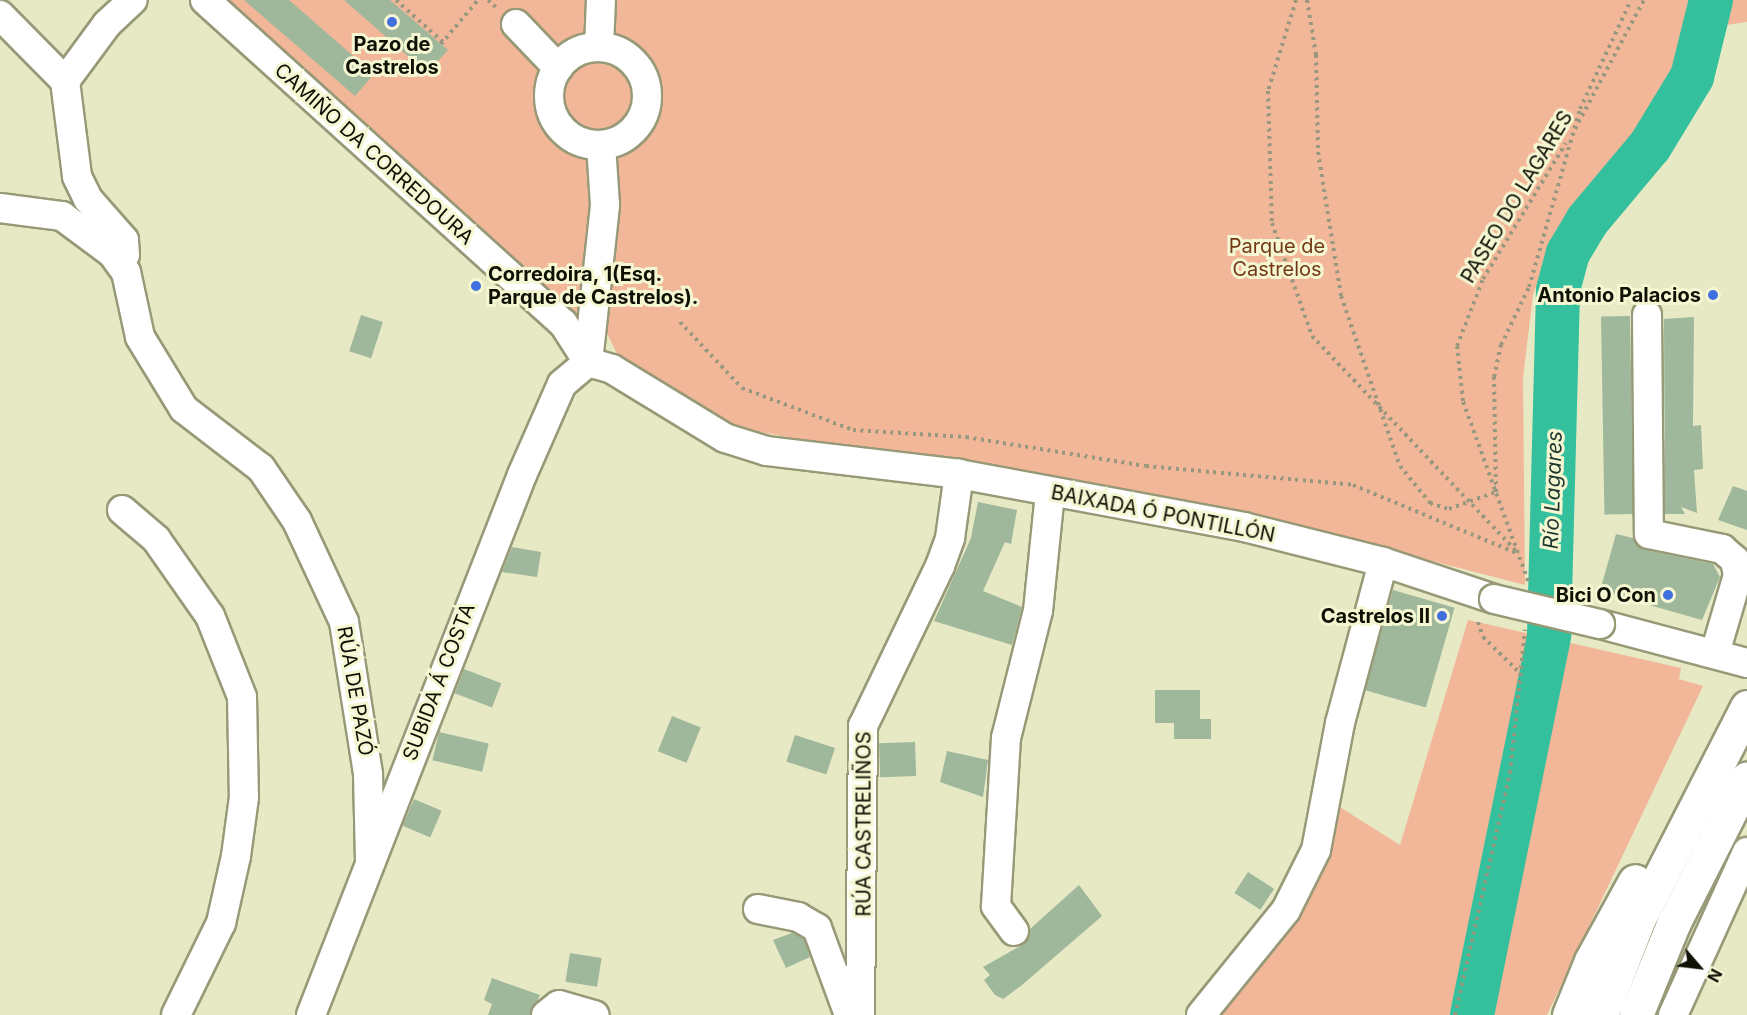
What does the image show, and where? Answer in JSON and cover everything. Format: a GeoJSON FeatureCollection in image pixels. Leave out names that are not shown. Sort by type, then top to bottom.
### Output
{"type":"FeatureCollection","features":[{"type":"Feature","properties":{"kind":"main road"},"geometry":{"type":"LineString","coordinates":[[1602,1015],[1639,918],[1747,707]]}},
{"type":"Feature","properties":{"kind":"main road"},"geometry":{"type":"LineString","coordinates":[[1636,1015],[1674,922],[1747,778]]}},
{"type":"Feature","properties":{"kind":"main road"},"geometry":{"type":"LineString","coordinates":[[1569,1015],[1591,961],[1653,848],[1707,784]]}},
{"type":"Feature","properties":{"kind":"street"},"geometry":{"type":"LineString","coordinates":[[65,81],[108,24],[133,0]]}},
{"type":"Feature","properties":{"kind":"street","name":"CAMIÑO DA CORREDOURA"},"geometry":{"type":"LineString","coordinates":[[205,0],[563,323],[588,362]]}},
{"type":"Feature","properties":{"kind":"street"},"geometry":{"type":"LineString","coordinates":[[598,47],[601,0]]}},
{"type":"Feature","properties":{"kind":"street"},"geometry":{"type":"LineString","coordinates":[[0,15],[65,81],[77,176],[88,198],[124,240],[126,272]]}},
{"type":"Feature","properties":{"kind":"street"},"geometry":{"type":"LineString","coordinates":[[516,24],[558,68]]}},
{"type":"Feature","properties":{"kind":"street"},"geometry":{"type":"LineString","coordinates":[[598,47],[630,58],[641,71],[647,103],[631,133],[601,145],[571,137],[556,120],[549,98],[558,68],[583,50],[598,47]]}},
{"type":"Feature","properties":{"kind":"street"},"geometry":{"type":"LineString","coordinates":[[588,362],[604,205],[601,145]]}},
{"type":"Feature","properties":{"kind":"street","name":"RÚA DE PAZÓ"},"geometry":{"type":"LineString","coordinates":[[0,208],[62,216],[95,237],[126,272],[140,337],[184,409],[261,468],[297,521],[344,622],[367,764],[370,863]]}},
{"type":"Feature","properties":{"kind":"street"},"geometry":{"type":"LineString","coordinates":[[1647,315],[1649,534],[1722,549],[1735,560],[1738,575],[1731,658]]}},
{"type":"Feature","properties":{"kind":"street","name":"BAIXADA Ó PONTILLÓN"},"geometry":{"type":"LineString","coordinates":[[588,362],[612,369],[725,438],[767,451],[959,474],[1244,527],[1383,562],[1487,606],[1600,624],[1731,658]]}},
{"type":"Feature","properties":{"kind":"street","name":"SUBIDA Á COSTA"},"geometry":{"type":"LineString","coordinates":[[316,1010],[465,612],[550,409],[569,375],[588,362]]}},
{"type":"Feature","properties":{"kind":"street","name":"RÚA CASTRELIÑOS"},"geometry":{"type":"LineString","coordinates":[[860,1015],[863,726],[940,566],[950,538],[959,474]]}},
{"type":"Feature","properties":{"kind":"street"},"geometry":{"type":"LineString","coordinates":[[1014,931],[996,906],[1006,738],[1038,611],[1050,492]]}},
{"type":"Feature","properties":{"kind":"street"},"geometry":{"type":"LineString","coordinates":[[122,510],[156,539],[210,616],[242,697],[244,797],[236,856],[221,923],[176,1015]]}},
{"type":"Feature","properties":{"kind":"street"},"geometry":{"type":"LineString","coordinates":[[1201,1015],[1286,910],[1316,850],[1340,723],[1383,562]]}},
{"type":"Feature","properties":{"kind":"street"},"geometry":{"type":"LineString","coordinates":[[1673,1015],[1747,852]]}},
{"type":"Feature","properties":{"kind":"street"},"geometry":{"type":"LineString","coordinates":[[759,909],[812,922],[828,951],[849,1015]]}},
{"type":"Feature","properties":{"kind":"street"},"geometry":{"type":"LineString","coordinates":[[546,1015],[559,1005],[596,1015]]}},
{"type":"Feature","properties":{"kind":"path"},"geometry":{"type":"LineString","coordinates":[[396,0],[442,43],[478,0]]}},
{"type":"Feature","properties":{"kind":"path"},"geometry":{"type":"LineString","coordinates":[[1296,0],[1268,91],[1272,223],[1312,336],[1386,413],[1466,504],[1519,555]]}},
{"type":"Feature","properties":{"kind":"path"},"geometry":{"type":"LineString","coordinates":[[1307,0],[1316,55],[1318,152],[1339,285],[1409,481],[1430,503],[1449,508],[1496,492],[1494,377],[1501,345],[1529,287],[1570,136],[1631,0]]}},
{"type":"Feature","properties":{"kind":"path","name":"PASEO DO LAGARES"},"geometry":{"type":"LineString","coordinates":[[1527,591],[1519,555],[1464,401],[1457,346],[1483,279],[1570,136],[1644,0]]}},
{"type":"Feature","properties":{"kind":"path"},"geometry":{"type":"LineString","coordinates":[[680,322],[742,387],[853,430],[966,437],[1146,466],[1353,485],[1519,555]]}},
{"type":"Feature","properties":{"kind":"path"},"geometry":{"type":"LineString","coordinates":[[1487,606],[1483,637],[1522,675]]}},
{"type":"Feature","properties":{"kind":"path"},"geometry":{"type":"LineString","coordinates":[[1455,1015],[1510,772],[1522,675],[1525,621]]}},
{"type":"Feature","properties":{"kind":"green space","name":"Parque de Castrelos"},"geometry":{"type":"Polygon","coordinates":[[[217,0],[1747,0],[1747,22],[1692,30],[1642,132],[1556,230],[1533,295],[1523,378],[1525,585],[1374,546],[728,426],[619,358],[602,323],[565,313],[217,0]]]}},
{"type":"Feature","properties":{"kind":"green space"},"geometry":{"type":"Polygon","coordinates":[[[1468,620],[1681,668],[1679,679],[1703,686],[1547,1015],[1210,1015],[1335,804],[1400,845],[1468,620]]]}},
{"type":"Feature","properties":{"kind":"building"},"geometry":{"type":"Polygon","coordinates":[[[244,0],[289,0],[374,74],[355,96],[244,0]]]}},
{"type":"Feature","properties":{"kind":"building","name":"Pazo de Castrelos"},"geometry":{"type":"Polygon","coordinates":[[[344,0],[390,0],[448,50],[427,73],[344,0]]]}},
{"type":"Feature","properties":{"kind":"building"},"geometry":{"type":"Polygon","coordinates":[[[361,315],[383,322],[371,358],[349,351],[361,315]]]}},
{"type":"Feature","properties":{"kind":"building"},"geometry":{"type":"Polygon","coordinates":[[[1630,316],[1633,514],[1604,514],[1601,317],[1630,316]]]}},
{"type":"Feature","properties":{"kind":"building"},"geometry":{"type":"Polygon","coordinates":[[[1694,317],[1693,426],[1701,425],[1703,469],[1694,470],[1697,513],[1681,507],[1685,514],[1665,514],[1664,319],[1694,317]]]}},
{"type":"Feature","properties":{"kind":"building"},"geometry":{"type":"Polygon","coordinates":[[[1733,486],[1747,491],[1747,530],[1718,520],[1733,486]]]}},
{"type":"Feature","properties":{"kind":"building"},"geometry":{"type":"Polygon","coordinates":[[[978,502],[1017,510],[1011,544],[1005,542],[983,591],[1022,607],[1012,645],[934,621],[971,538],[978,502]]]}},
{"type":"Feature","properties":{"kind":"building"},"geometry":{"type":"Polygon","coordinates":[[[1616,534],[1633,538],[1646,550],[1713,564],[1720,577],[1702,620],[1600,591],[1616,534]]]}},
{"type":"Feature","properties":{"kind":"building"},"geometry":{"type":"Polygon","coordinates":[[[512,547],[541,552],[537,577],[502,572],[512,547]]]}},
{"type":"Feature","properties":{"kind":"building"},"geometry":{"type":"Polygon","coordinates":[[[1393,590],[1455,608],[1426,708],[1364,690],[1393,590]]]}},
{"type":"Feature","properties":{"kind":"building"},"geometry":{"type":"Polygon","coordinates":[[[464,669],[501,683],[492,708],[455,693],[464,669]]]}},
{"type":"Feature","properties":{"kind":"building"},"geometry":{"type":"Polygon","coordinates":[[[1155,690],[1200,690],[1200,719],[1211,719],[1211,739],[1174,739],[1174,723],[1155,723],[1155,690]]]}},
{"type":"Feature","properties":{"kind":"building"},"geometry":{"type":"Polygon","coordinates":[[[672,716],[701,728],[687,763],[658,751],[672,716]]]}},
{"type":"Feature","properties":{"kind":"building"},"geometry":{"type":"Polygon","coordinates":[[[439,732],[489,743],[482,772],[432,760],[439,732]]]}},
{"type":"Feature","properties":{"kind":"building"},"geometry":{"type":"Polygon","coordinates":[[[795,735],[835,748],[826,775],[786,762],[795,735]]]}},
{"type":"Feature","properties":{"kind":"building"},"geometry":{"type":"Polygon","coordinates":[[[915,742],[916,776],[880,777],[879,743],[915,742]]]}},
{"type":"Feature","properties":{"kind":"building"},"geometry":{"type":"Polygon","coordinates":[[[947,751],[988,760],[983,797],[940,782],[947,751]]]}},
{"type":"Feature","properties":{"kind":"building"},"geometry":{"type":"Polygon","coordinates":[[[414,799],[442,811],[430,837],[403,826],[414,799]]]}},
{"type":"Feature","properties":{"kind":"building"},"geometry":{"type":"Polygon","coordinates":[[[1248,872],[1274,889],[1260,910],[1234,893],[1248,872]]]}},
{"type":"Feature","properties":{"kind":"building"},"geometry":{"type":"Polygon","coordinates":[[[1079,885],[1102,916],[1022,985],[1003,999],[995,995],[984,980],[990,975],[983,967],[1024,944],[1030,929],[1079,885]]]}},
{"type":"Feature","properties":{"kind":"building"},"geometry":{"type":"Polygon","coordinates":[[[792,933],[804,939],[810,957],[786,968],[773,940],[792,933]]]}},
{"type":"Feature","properties":{"kind":"building"},"geometry":{"type":"Polygon","coordinates":[[[570,953],[602,958],[597,987],[565,982],[570,953]]]}},
{"type":"Feature","properties":{"kind":"building"},"geometry":{"type":"Polygon","coordinates":[[[492,978],[540,995],[530,1015],[488,1015],[492,1004],[484,1000],[492,978]]]}},
{"type":"Feature","properties":{"kind":"waterway","name":"Río Lagares"},"geometry":{"type":"LineString","coordinates":[[1472,1015],[1549,635],[1558,290],[1568,253],[1587,221],[1650,146],[1692,77],[1711,0]]}},
{"type":"Feature","properties":{"kind":"place","name":"Pazo de Castrelos"},"geometry":{"type":"Point","coordinates":[392,22]}},
{"type":"Feature","properties":{"kind":"place","name":"Corredoira, 1(Esq. Parque de Castrelos)."},"geometry":{"type":"Point","coordinates":[476,286]}},
{"type":"Feature","properties":{"kind":"place","name":"Antonio Palacios"},"geometry":{"type":"Point","coordinates":[1713,295]}},
{"type":"Feature","properties":{"kind":"place","name":"Bici O Con"},"geometry":{"type":"Point","coordinates":[1668,595]}},
{"type":"Feature","properties":{"kind":"place","name":"Castrelos II"},"geometry":{"type":"Point","coordinates":[1442,616]}}]}
